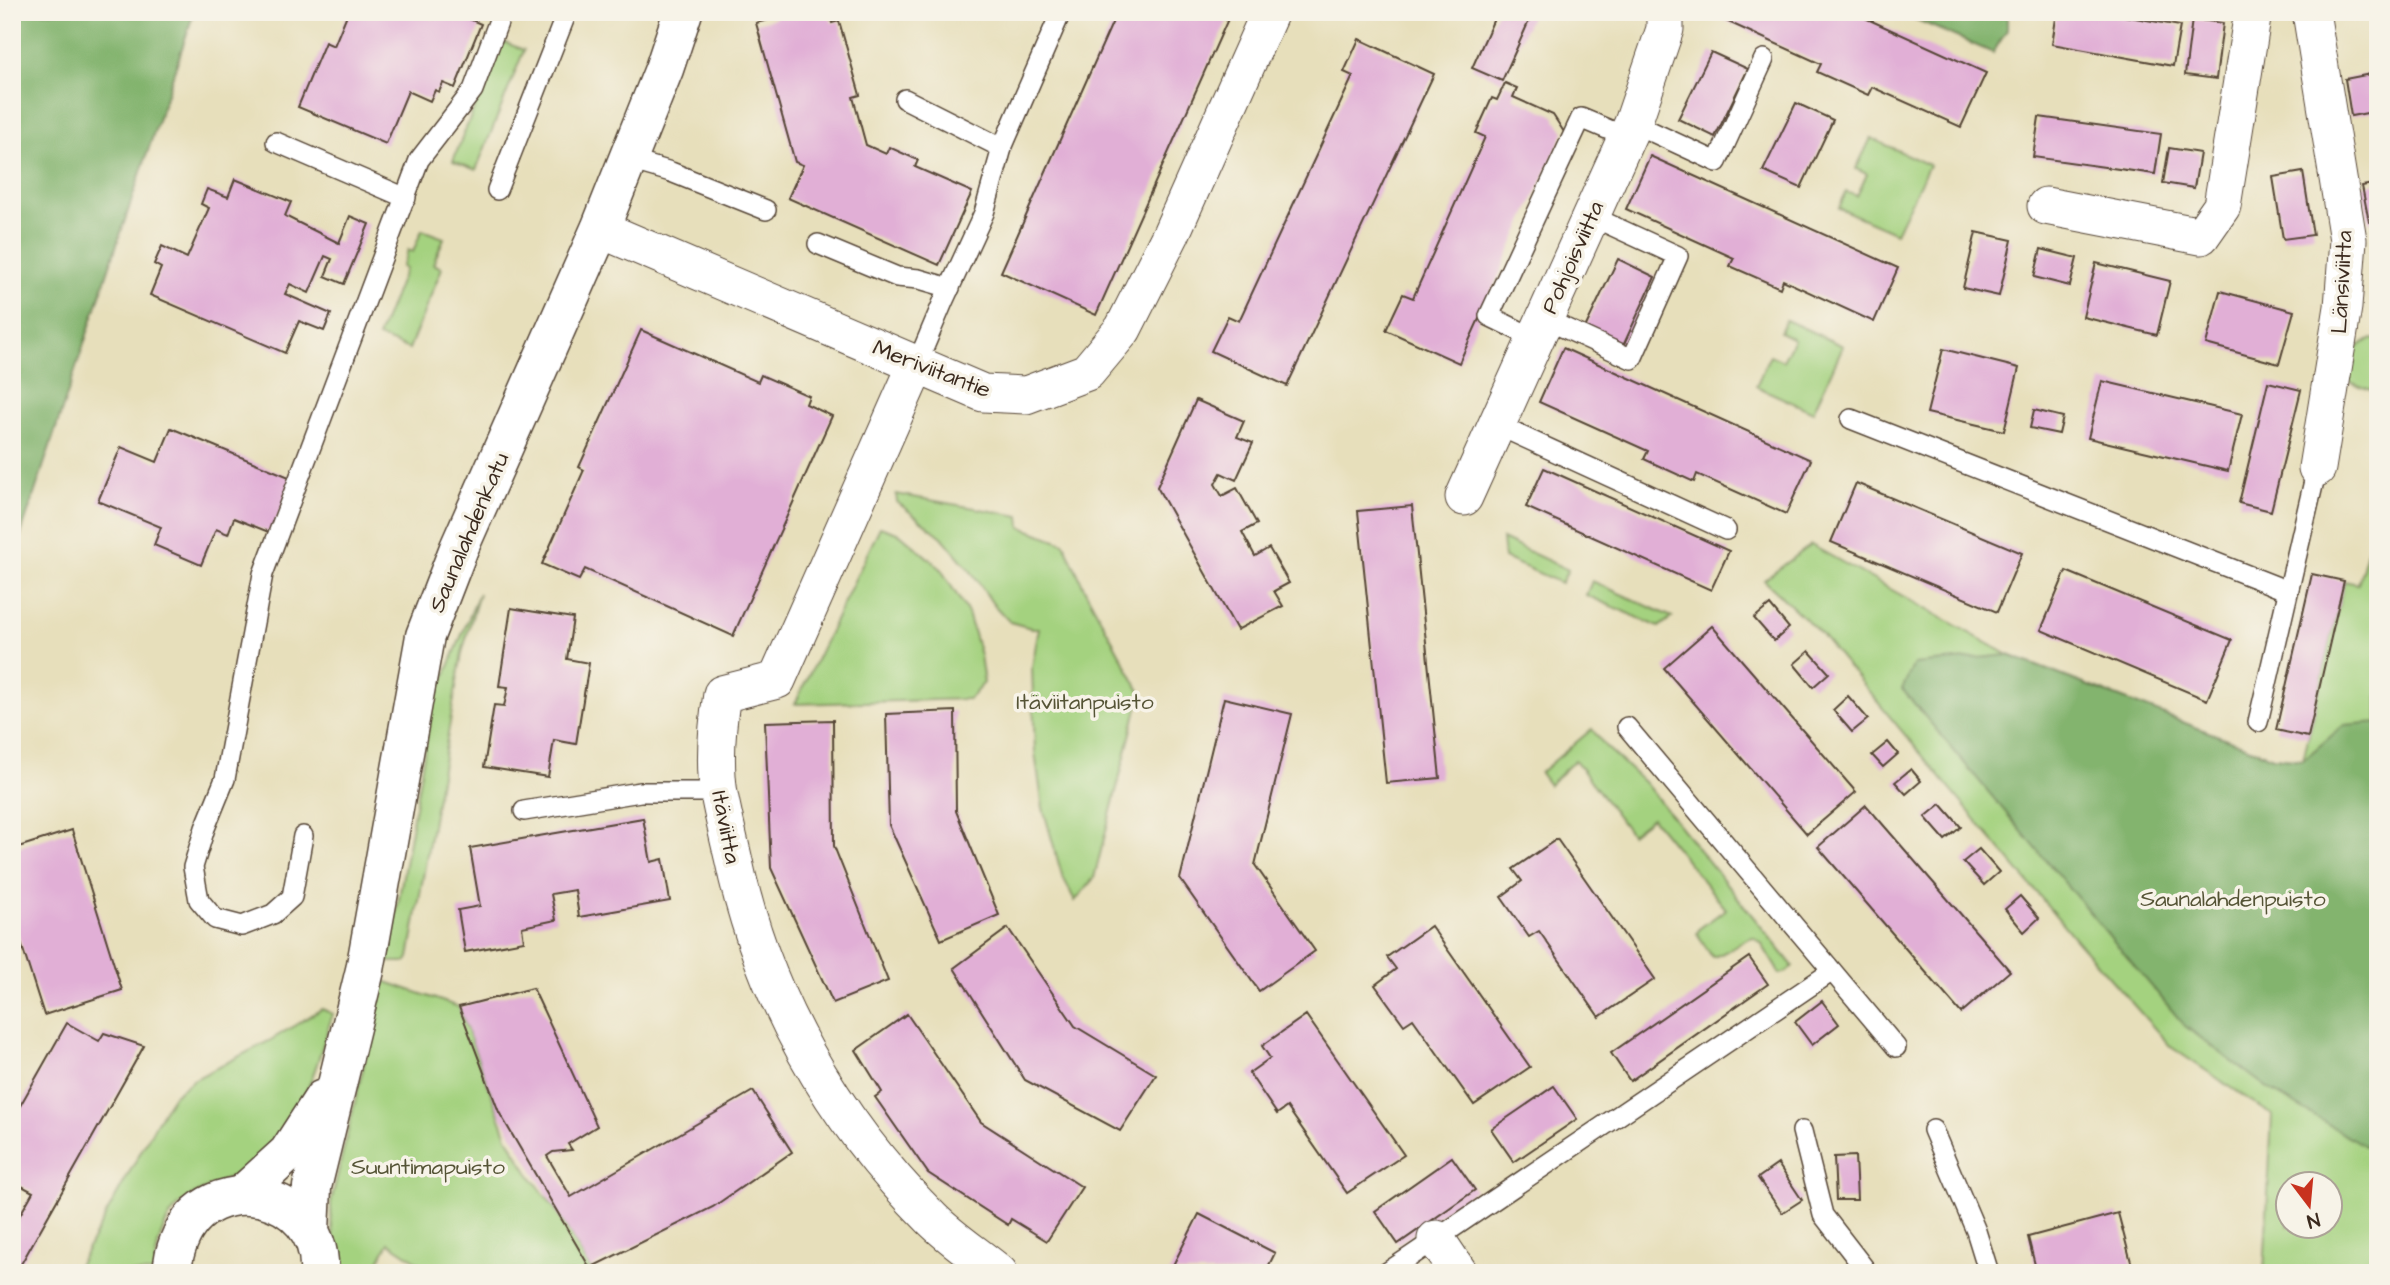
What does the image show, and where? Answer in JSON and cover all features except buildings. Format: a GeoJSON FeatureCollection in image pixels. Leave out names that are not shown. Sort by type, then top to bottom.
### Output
{"type":"FeatureCollection","features":[{"type":"Feature","properties":{"kind":"street","name":"Saunalahdenkatu"},"geometry":{"type":"LineString","coordinates":[[310,1231],[312,1187],[365,970],[425,636],[459,548],[600,229],[664,69],[683,12]]}},
{"type":"Feature","properties":{"kind":"street","name":"Meriviitantie"},"geometry":{"type":"LineString","coordinates":[[600,229],[983,393],[1026,395],[1087,372],[1123,329],[1171,234],[1270,12]]}},
{"type":"Feature","properties":{"kind":"street","name":"Pohjoisviitta"},"geometry":{"type":"LineString","coordinates":[[1464,498],[1630,130],[1665,29],[1665,12]]}},
{"type":"Feature","properties":{"kind":"street"},"geometry":{"type":"LineString","coordinates":[[2046,206],[2201,236],[2222,206],[2253,12]]}},
{"type":"Feature","properties":{"kind":"street","name":"Länsiviitta"},"geometry":{"type":"LineString","coordinates":[[2311,12],[2348,240],[2343,307],[2317,468]]}},
{"type":"Feature","properties":{"kind":"street","name":"Itäviitta"},"geometry":{"type":"LineString","coordinates":[[916,366],[777,680],[722,694],[717,727],[719,792],[742,902],[762,960],[790,1024],[818,1077],[850,1124],[892,1176],[935,1222],[999,1273]]}},
{"type":"Feature","properties":{"kind":"street","name":"Saunalahdenkatu"},"geometry":{"type":"LineString","coordinates":[[242,1195],[288,1153],[337,1077]]}},
{"type":"Feature","properties":{"kind":"street"},"geometry":{"type":"LineString","coordinates":[[173,1273],[175,1250],[182,1232],[193,1218],[207,1206],[224,1198],[242,1195],[258,1196],[288,1208],[300,1218],[310,1231],[319,1255],[321,1271]]}},
{"type":"Feature","properties":{"kind":"street"},"geometry":{"type":"LineString","coordinates":[[1436,1239],[1459,1273]]}},
{"type":"Feature","properties":{"kind":"lane"},"geometry":{"type":"LineString","coordinates":[[303,836],[292,897],[273,914],[242,926],[215,919],[199,900],[192,867],[225,779],[263,574],[419,160],[473,90],[502,12]]}},
{"type":"Feature","properties":{"kind":"lane"},"geometry":{"type":"LineString","coordinates":[[497,190],[567,12]]}},
{"type":"Feature","properties":{"kind":"lane"},"geometry":{"type":"LineString","coordinates":[[916,366],[984,213],[1003,148],[1061,12]]}},
{"type":"Feature","properties":{"kind":"lane"},"geometry":{"type":"LineString","coordinates":[[1591,216],[1678,256],[1632,359],[1540,329],[1489,316],[1581,118],[1630,130],[1717,162],[1764,59]]}},
{"type":"Feature","properties":{"kind":"lane"},"geometry":{"type":"LineString","coordinates":[[905,99],[1003,148]]}},
{"type":"Feature","properties":{"kind":"lane"},"geometry":{"type":"LineString","coordinates":[[276,142],[406,198]]}},
{"type":"Feature","properties":{"kind":"lane"},"geometry":{"type":"LineString","coordinates":[[626,159],[671,172],[766,210]]}},
{"type":"Feature","properties":{"kind":"lane"},"geometry":{"type":"LineString","coordinates":[[818,244],[897,277],[919,279],[950,288]]}},
{"type":"Feature","properties":{"kind":"lane"},"geometry":{"type":"LineString","coordinates":[[1851,419],[2288,592]]}},
{"type":"Feature","properties":{"kind":"lane"},"geometry":{"type":"LineString","coordinates":[[1497,425],[1726,530]]}},
{"type":"Feature","properties":{"kind":"lane"},"geometry":{"type":"LineString","coordinates":[[2258,722],[2317,468]]}},
{"type":"Feature","properties":{"kind":"lane"},"geometry":{"type":"LineString","coordinates":[[1627,727],[1896,1047]]}},
{"type":"Feature","properties":{"kind":"lane"},"geometry":{"type":"LineString","coordinates":[[524,811],[640,792],[719,792]]}},
{"type":"Feature","properties":{"kind":"lane"},"geometry":{"type":"LineString","coordinates":[[1386,1273],[1831,972]]}},
{"type":"Feature","properties":{"kind":"lane"},"geometry":{"type":"LineString","coordinates":[[1933,1130],[1976,1231],[1989,1273]]}},
{"type":"Feature","properties":{"kind":"lane"},"geometry":{"type":"LineString","coordinates":[[1802,1131],[1823,1216],[1868,1273]]}},
{"type":"Feature","properties":{"kind":"green space"},"geometry":{"type":"Polygon","coordinates":[[[12,12],[194,12],[12,561],[12,12]]]}},
{"type":"Feature","properties":{"kind":"green space"},"geometry":{"type":"Polygon","coordinates":[[[1899,12],[2007,12],[2007,30],[1993,53],[1899,12]]]}},
{"type":"Feature","properties":{"kind":"green space"},"geometry":{"type":"Polygon","coordinates":[[[501,41],[524,50],[476,170],[453,161],[501,41]]]}},
{"type":"Feature","properties":{"kind":"green space"},"geometry":{"type":"Polygon","coordinates":[[[1871,138],[1929,165],[1896,233],[1839,208],[1846,192],[1857,196],[1867,174],[1856,169],[1871,138]]]}},
{"type":"Feature","properties":{"kind":"green space"},"geometry":{"type":"Polygon","coordinates":[[[422,230],[444,238],[433,264],[442,268],[409,349],[378,337],[405,269],[402,267],[408,250],[413,252],[422,230]]]}},
{"type":"Feature","properties":{"kind":"green space"},"geometry":{"type":"Polygon","coordinates":[[[1786,320],[1843,346],[1813,412],[1756,386],[1770,355],[1783,361],[1794,339],[1780,332],[1786,320]]]}},
{"type":"Feature","properties":{"kind":"green space"},"geometry":{"type":"Polygon","coordinates":[[[2373,339],[2378,341],[2378,393],[2350,382],[2352,355],[2359,346],[2373,339]]]}},
{"type":"Feature","properties":{"kind":"green space","name":"Itäviitanpuisto"},"geometry":{"type":"Polygon","coordinates":[[[896,494],[1020,516],[1021,527],[1064,543],[1086,592],[1141,693],[1094,878],[1075,901],[1062,875],[1043,808],[1035,753],[1032,667],[1039,628],[1010,622],[942,537],[897,502],[896,494]]]}},
{"type":"Feature","properties":{"kind":"green space","name":"Saunalahdenpuisto"},"geometry":{"type":"Polygon","coordinates":[[[2378,514],[2378,1273],[2264,1273],[2272,1115],[2171,1047],[2077,941],[1820,633],[1764,580],[1811,545],[2009,655],[2273,757],[2303,760],[2344,581],[2358,584],[2378,514]]]}},
{"type":"Feature","properties":{"kind":"green space"},"geometry":{"type":"Polygon","coordinates":[[[880,527],[900,534],[940,568],[968,613],[980,655],[984,683],[969,699],[795,704],[880,527]]]}},
{"type":"Feature","properties":{"kind":"green space"},"geometry":{"type":"Polygon","coordinates":[[[1502,539],[1568,570],[1561,583],[1504,558],[1502,539]]]}},
{"type":"Feature","properties":{"kind":"green space"},"geometry":{"type":"Polygon","coordinates":[[[1592,581],[1672,617],[1659,627],[1586,595],[1592,581]]]}},
{"type":"Feature","properties":{"kind":"green space"},"geometry":{"type":"Polygon","coordinates":[[[479,593],[462,653],[409,958],[406,962],[388,962],[432,708],[479,593]]]}},
{"type":"Feature","properties":{"kind":"green space","name":"Saunalahdenpuisto"},"geometry":{"type":"Polygon","coordinates":[[[2008,655],[2273,757],[2303,760],[2344,725],[2378,722],[2378,1154],[2269,1089],[2185,1026],[1902,689],[1914,664],[2008,655]]]}},
{"type":"Feature","properties":{"kind":"green space"},"geometry":{"type":"Polygon","coordinates":[[[1592,729],[1605,746],[1645,783],[1793,966],[1787,972],[1780,974],[1761,943],[1753,937],[1712,957],[1697,933],[1726,909],[1652,818],[1631,834],[1575,760],[1549,785],[1540,773],[1592,729]]]}},
{"type":"Feature","properties":{"kind":"green space","name":"Suuntimapuisto"},"geometry":{"type":"Polygon","coordinates":[[[384,981],[459,1007],[508,1139],[558,1213],[593,1273],[435,1273],[389,1243],[372,1273],[350,1273],[344,1265],[336,1249],[331,1202],[384,981]]]}},
{"type":"Feature","properties":{"kind":"green space"},"geometry":{"type":"Polygon","coordinates":[[[322,1009],[333,1014],[314,1071],[307,1090],[276,1141],[250,1166],[195,1194],[180,1205],[168,1220],[159,1242],[154,1273],[74,1273],[174,1095],[193,1080],[269,1041],[322,1009]]]}}]}
